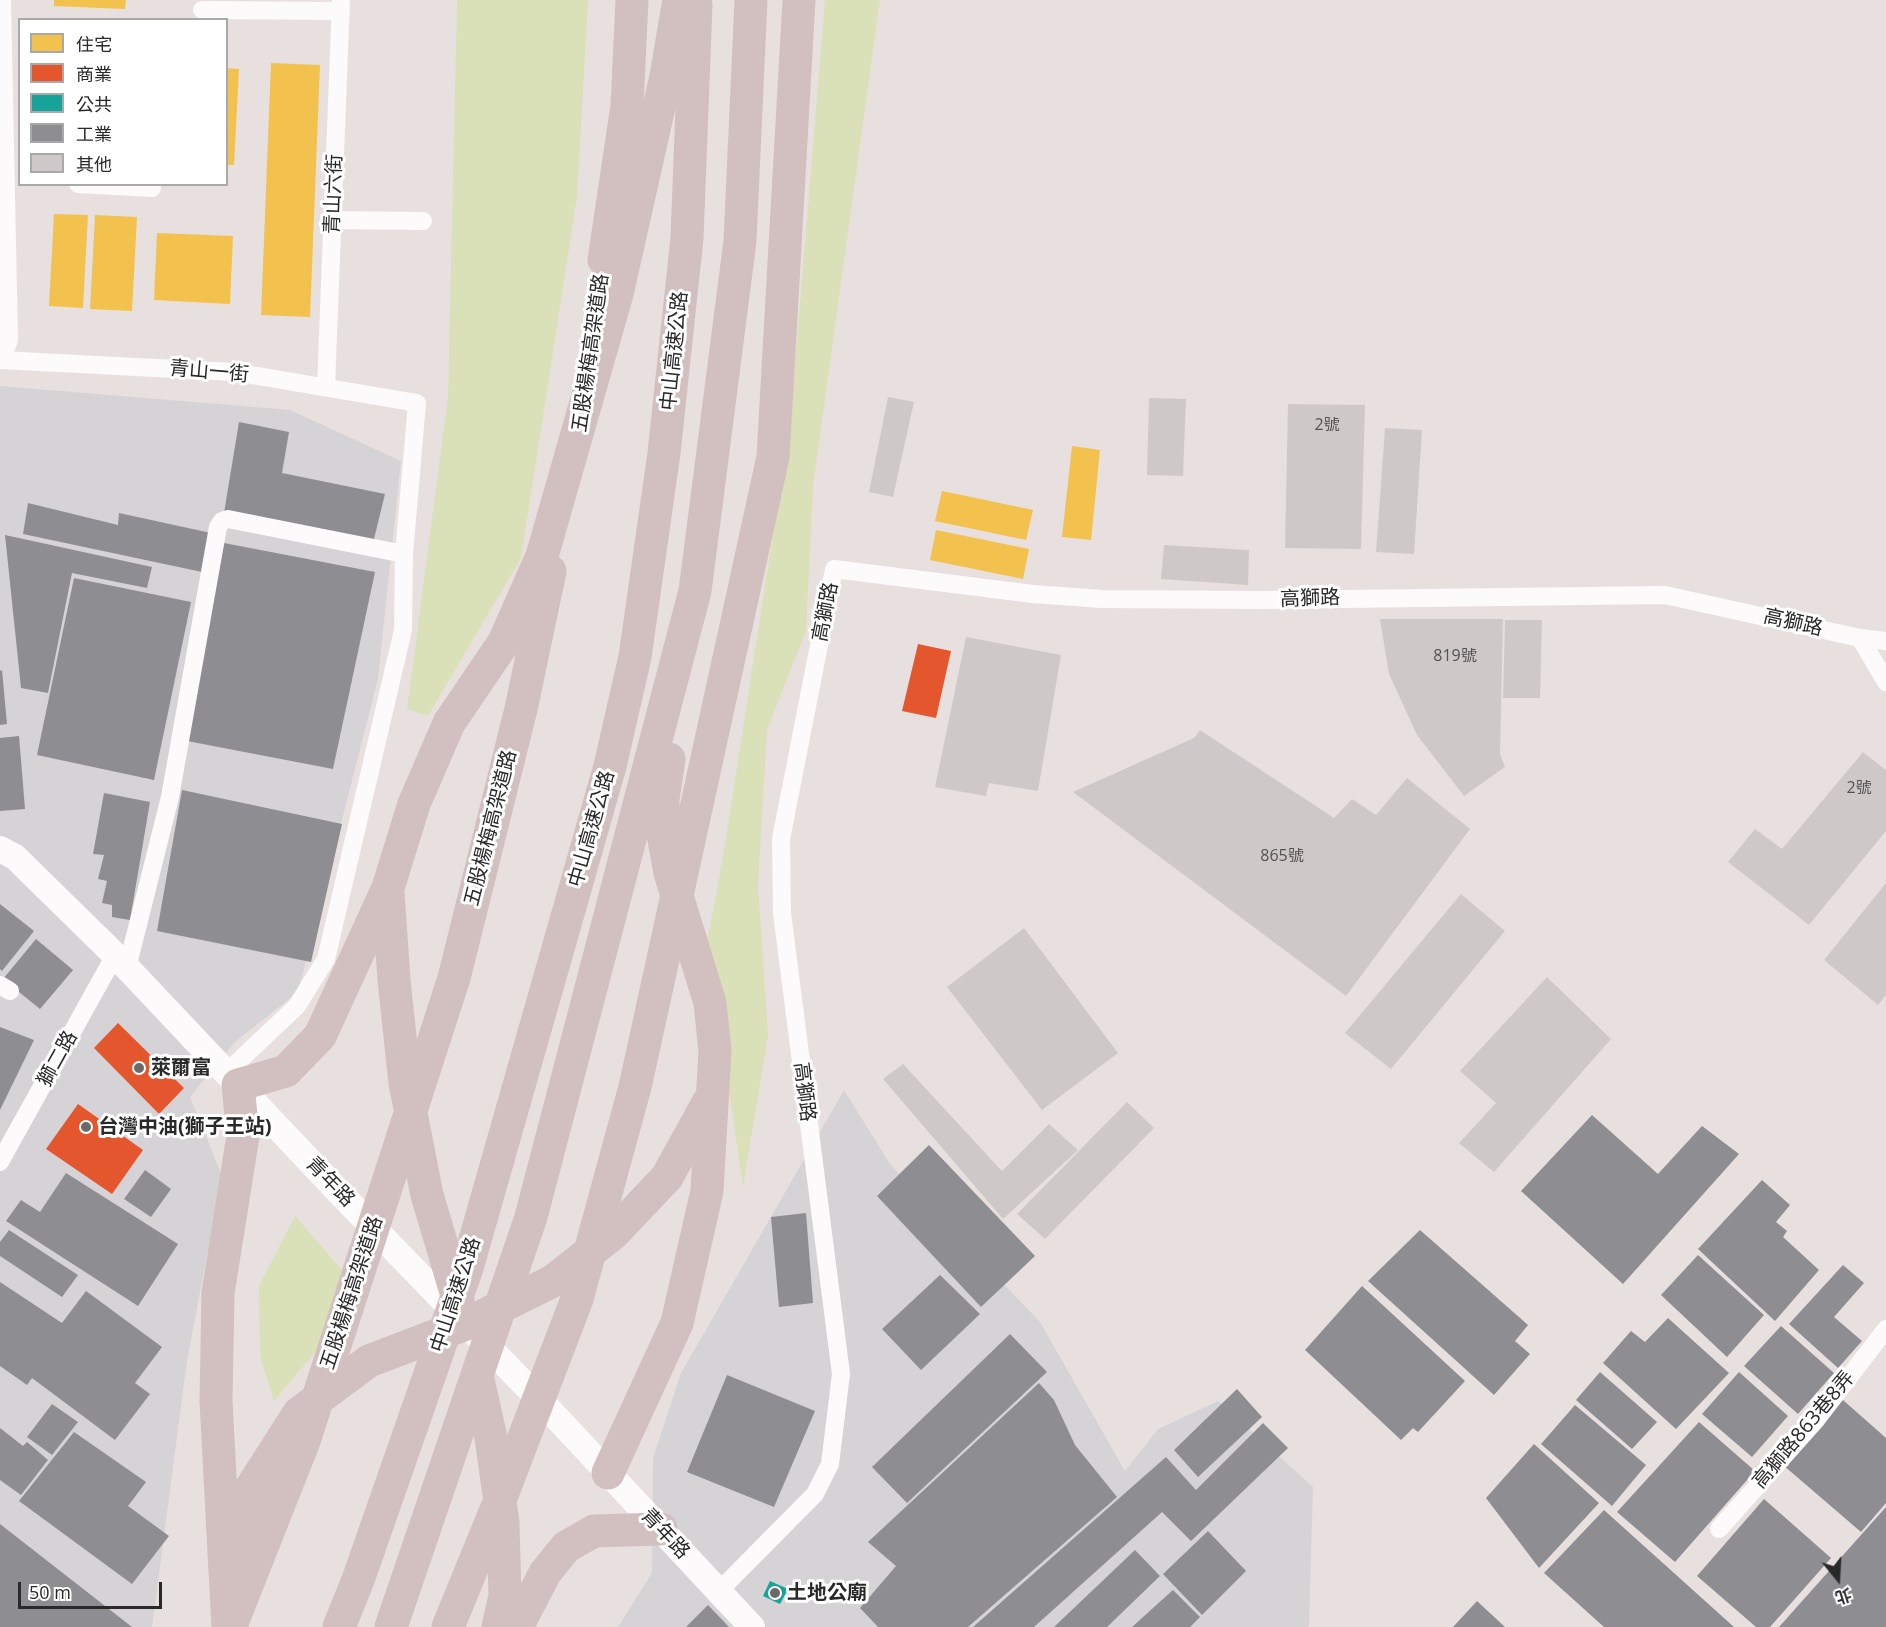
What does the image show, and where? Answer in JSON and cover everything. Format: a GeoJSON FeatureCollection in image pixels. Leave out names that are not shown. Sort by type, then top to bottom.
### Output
{"type":"FeatureCollection","features":[{"type":"Feature","properties":{"kind":"highway","name":"五股楊梅高架道路"},"geometry":{"type":"LineString","coordinates":[[229,1627],[304,1441],[454,978],[521,709],[579,437],[627,106],[632,0]]}},
{"type":"Feature","properties":{"kind":"highway"},"geometry":{"type":"LineString","coordinates":[[229,1627],[216,1401],[218,1293],[243,1136],[232,1079],[286,1071],[320,1036],[388,888],[414,804],[449,723],[504,642],[542,556],[617,294],[666,76],[679,0]]}},
{"type":"Feature","properties":{"kind":"highway","name":"中山高速公路"},"geometry":{"type":"LineString","coordinates":[[339,1627],[358,1580],[467,1268],[610,766],[635,657],[663,453],[687,238],[696,0]]}},
{"type":"Feature","properties":{"kind":"highway","name":"中山高速公路"},"geometry":{"type":"LineString","coordinates":[[391,1627],[531,1217],[695,591],[740,241],[751,0]]}},
{"type":"Feature","properties":{"kind":"highway"},"geometry":{"type":"LineString","coordinates":[[448,1627],[500,1500],[577,1299],[634,1087],[773,457],[799,0]]}},
{"type":"Feature","properties":{"kind":"highway"},"geometry":{"type":"LineString","coordinates":[[608,1473],[677,1323],[706,1191],[715,1051],[710,1003],[670,873],[663,834],[663,799],[695,591]]}},
{"type":"Feature","properties":{"kind":"highway"},"geometry":{"type":"LineString","coordinates":[[388,888],[405,1083],[427,1195],[466,1324],[491,1438],[503,1523],[501,1612]]}},
{"type":"Feature","properties":{"kind":"highway"},"geometry":{"type":"LineString","coordinates":[[225,1578],[251,1488],[299,1413],[369,1361],[466,1324],[553,1281],[615,1233],[667,1177],[713,1093]]}},
{"type":"Feature","properties":{"kind":"highway"},"geometry":{"type":"LineString","coordinates":[[517,1627],[545,1573],[566,1547],[594,1531],[661,1529]]}},
{"type":"Feature","properties":{"kind":"street"},"geometry":{"type":"LineString","coordinates":[[0,360],[9,340],[13,182],[2,0]]}},
{"type":"Feature","properties":{"kind":"street"},"geometry":{"type":"LineString","coordinates":[[202,10],[341,5]]}},
{"type":"Feature","properties":{"kind":"street","name":"青山六街"},"geometry":{"type":"LineString","coordinates":[[326,387],[341,5]]}},
{"type":"Feature","properties":{"kind":"street"},"geometry":{"type":"LineString","coordinates":[[115,186],[152,188]]}},
{"type":"Feature","properties":{"kind":"street"},"geometry":{"type":"LineString","coordinates":[[333,220],[423,221]]}},
{"type":"Feature","properties":{"kind":"street","name":"青山一街"},"geometry":{"type":"LineString","coordinates":[[0,360],[234,372],[417,403],[404,554]]}},
{"type":"Feature","properties":{"kind":"street","name":"獅二路"},"geometry":{"type":"LineString","coordinates":[[0,1162],[121,962],[170,797],[218,527],[222,521],[228,519],[404,554]]}},
{"type":"Feature","properties":{"kind":"street"},"geometry":{"type":"LineString","coordinates":[[232,1079],[297,1006],[326,959],[403,630],[404,554]]}},
{"type":"Feature","properties":{"kind":"street","name":"高獅路"},"geometry":{"type":"LineString","coordinates":[[719,1591],[815,1494],[830,1464],[841,1374],[782,914],[781,839],[834,569],[1033,594],[1102,599],[1263,600],[1665,594],[1860,638],[1886,641]]}},
{"type":"Feature","properties":{"kind":"street"},"geometry":{"type":"LineString","coordinates":[[1860,638],[1886,682]]}},
{"type":"Feature","properties":{"kind":"street","name":"青年路"},"geometry":{"type":"LineString","coordinates":[[0,849],[15,857],[121,962],[336,1190],[557,1418],[752,1627]]}},
{"type":"Feature","properties":{"kind":"street","name":"高獅路863巷8弄"},"geometry":{"type":"LineString","coordinates":[[1719,1529],[1816,1420],[1886,1329]]}},
{"type":"Feature","properties":{"kind":"shaded area"},"geometry":{"type":"Polygon","coordinates":[[[0,386],[290,410],[401,461],[378,679],[298,992],[235,1042],[190,1097],[222,1176],[187,1361],[152,1627],[0,1627],[0,386]]]}},
{"type":"Feature","properties":{"kind":"shaded area"},"geometry":{"type":"Polygon","coordinates":[[[844,1090],[890,1164],[1040,1322],[1125,1471],[1158,1429],[1218,1401],[1313,1487],[1309,1627],[618,1627],[652,1573],[653,1458],[681,1373],[844,1090]]]}},
{"type":"Feature","properties":{"kind":"green space"},"geometry":{"type":"Polygon","coordinates":[[[457,0],[588,0],[577,197],[521,558],[428,716],[407,709],[448,396],[457,0]]]}},
{"type":"Feature","properties":{"kind":"green space"},"geometry":{"type":"Polygon","coordinates":[[[825,0],[880,0],[813,486],[806,631],[767,730],[758,884],[768,1036],[743,1187],[707,942],[723,857],[790,424],[825,0]]]}},
{"type":"Feature","properties":{"kind":"green space"},"geometry":{"type":"Polygon","coordinates":[[[295,1216],[342,1270],[325,1340],[274,1401],[260,1356],[259,1286],[295,1216]]]}},
{"type":"Feature","properties":{"kind":"building: 住宅"},"geometry":{"type":"Polygon","coordinates":[[[54,0],[126,0],[125,9],[54,6],[54,0]]]}},
{"type":"Feature","properties":{"kind":"building: 住宅"},"geometry":{"type":"Polygon","coordinates":[[[271,63],[320,65],[310,317],[261,315],[271,63]]]}},
{"type":"Feature","properties":{"kind":"building: 住宅"},"geometry":{"type":"Polygon","coordinates":[[[228,68],[239,69],[234,165],[228,165],[228,68]]]}},
{"type":"Feature","properties":{"kind":"building: 住宅"},"geometry":{"type":"Polygon","coordinates":[[[54,214],[88,215],[83,308],[49,306],[54,214]]]}},
{"type":"Feature","properties":{"kind":"building: 住宅"},"geometry":{"type":"Polygon","coordinates":[[[95,215],[137,217],[132,311],[90,309],[95,215]]]}},
{"type":"Feature","properties":{"kind":"building: 住宅"},"geometry":{"type":"Polygon","coordinates":[[[157,233],[233,236],[230,304],[154,300],[157,233]]]}},
{"type":"Feature","properties":{"kind":"building: 住宅"},"geometry":{"type":"Polygon","coordinates":[[[1072,446],[1100,450],[1091,540],[1062,537],[1072,446]]]}},
{"type":"Feature","properties":{"kind":"building: 住宅"},"geometry":{"type":"Polygon","coordinates":[[[942,491],[1033,510],[1026,540],[935,521],[942,491]]]}},
{"type":"Feature","properties":{"kind":"building: 住宅"},"geometry":{"type":"Polygon","coordinates":[[[936,530],[1029,549],[1023,579],[930,560],[936,530]]]}},
{"type":"Feature","properties":{"kind":"building: 商業"},"geometry":{"type":"Polygon","coordinates":[[[918,644],[951,651],[936,718],[902,711],[918,644]]]}},
{"type":"Feature","properties":{"kind":"building: 商業","name":"萊爾富"},"geometry":{"type":"Polygon","coordinates":[[[118,1023],[184,1088],[159,1114],[94,1048],[118,1023]]]}},
{"type":"Feature","properties":{"kind":"building: 商業","name":"台灣中油(獅子王站)"},"geometry":{"type":"Polygon","coordinates":[[[78,1104],[143,1150],[112,1194],[46,1149],[78,1104]]]}},
{"type":"Feature","properties":{"kind":"building: 公共","name":"土地公廟"},"geometry":{"type":"Polygon","coordinates":[[[770,1581],[788,1589],[780,1604],[763,1596],[770,1581]]]}},
{"type":"Feature","properties":{"kind":"building: 工業"},"geometry":{"type":"Polygon","coordinates":[[[239,422],[289,432],[282,473],[385,494],[373,543],[224,513],[239,422]]]}},
{"type":"Feature","properties":{"kind":"building: 工業"},"geometry":{"type":"Polygon","coordinates":[[[28,503],[118,525],[119,513],[211,533],[202,572],[23,534],[28,503]]]}},
{"type":"Feature","properties":{"kind":"building: 工業"},"geometry":{"type":"Polygon","coordinates":[[[5,535],[152,567],[147,588],[72,573],[48,693],[21,688],[5,535]]]}},
{"type":"Feature","properties":{"kind":"building: 工業"},"geometry":{"type":"Polygon","coordinates":[[[224,543],[375,572],[333,769],[187,741],[224,543]]]}},
{"type":"Feature","properties":{"kind":"building: 工業"},"geometry":{"type":"Polygon","coordinates":[[[74,578],[191,602],[154,780],[37,755],[74,578]]]}},
{"type":"Feature","properties":{"kind":"building: 工業"},"geometry":{"type":"Polygon","coordinates":[[[2,670],[7,724],[0,725],[0,671],[2,670]]]}},
{"type":"Feature","properties":{"kind":"building: 工業"},"geometry":{"type":"Polygon","coordinates":[[[19,736],[25,809],[0,811],[0,738],[19,736]]]}},
{"type":"Feature","properties":{"kind":"building: 工業"},"geometry":{"type":"Polygon","coordinates":[[[182,790],[342,824],[311,962],[157,931],[182,790]]]}},
{"type":"Feature","properties":{"kind":"building: 工業"},"geometry":{"type":"Polygon","coordinates":[[[104,793],[150,802],[130,920],[112,917],[112,905],[102,903],[107,881],[98,879],[104,855],[93,854],[104,793]]]}},
{"type":"Feature","properties":{"kind":"building: 工業"},"geometry":{"type":"Polygon","coordinates":[[[0,904],[34,931],[2,971],[0,969],[0,904]]]}},
{"type":"Feature","properties":{"kind":"building: 工業"},"geometry":{"type":"Polygon","coordinates":[[[36,939],[73,970],[40,1009],[3,979],[36,939]]]}},
{"type":"Feature","properties":{"kind":"building: 工業"},"geometry":{"type":"Polygon","coordinates":[[[0,1027],[34,1040],[0,1110],[0,1027]]]}},
{"type":"Feature","properties":{"kind":"building: 工業"},"geometry":{"type":"Polygon","coordinates":[[[1592,1115],[1658,1174],[1702,1126],[1739,1154],[1623,1284],[1521,1191],[1592,1115]]]}},
{"type":"Feature","properties":{"kind":"building: 工業"},"geometry":{"type":"Polygon","coordinates":[[[929,1145],[1035,1256],[981,1307],[877,1196],[929,1145]]]}},
{"type":"Feature","properties":{"kind":"building: 工業"},"geometry":{"type":"Polygon","coordinates":[[[145,1170],[171,1189],[151,1217],[124,1199],[145,1170]]]}},
{"type":"Feature","properties":{"kind":"building: 工業"},"geometry":{"type":"Polygon","coordinates":[[[66,1173],[178,1244],[138,1306],[6,1221],[21,1200],[40,1212],[66,1173]]]}},
{"type":"Feature","properties":{"kind":"building: 工業"},"geometry":{"type":"Polygon","coordinates":[[[1762,1180],[1790,1205],[1776,1222],[1787,1231],[1783,1237],[1819,1270],[1775,1321],[1698,1249],[1762,1180]]]}},
{"type":"Feature","properties":{"kind":"building: 工業"},"geometry":{"type":"Polygon","coordinates":[[[806,1213],[813,1303],[779,1307],[771,1217],[806,1213]]]}},
{"type":"Feature","properties":{"kind":"building: 工業"},"geometry":{"type":"Polygon","coordinates":[[[9,1230],[78,1275],[62,1297],[0,1256],[0,1242],[9,1230]]]}},
{"type":"Feature","properties":{"kind":"building: 工業"},"geometry":{"type":"Polygon","coordinates":[[[1420,1230],[1528,1325],[1515,1341],[1530,1354],[1494,1395],[1368,1281],[1420,1230]]]}},
{"type":"Feature","properties":{"kind":"building: 工業"},"geometry":{"type":"Polygon","coordinates":[[[1698,1255],[1764,1315],[1727,1357],[1661,1295],[1698,1255]]]}},
{"type":"Feature","properties":{"kind":"building: 工業"},"geometry":{"type":"Polygon","coordinates":[[[1843,1265],[1864,1283],[1834,1317],[1862,1341],[1838,1368],[1789,1324],[1843,1265]]]}},
{"type":"Feature","properties":{"kind":"building: 工業"},"geometry":{"type":"Polygon","coordinates":[[[940,1275],[980,1314],[921,1370],[882,1329],[940,1275]]]}},
{"type":"Feature","properties":{"kind":"building: 工業"},"geometry":{"type":"Polygon","coordinates":[[[0,1282],[62,1323],[86,1291],[162,1347],[135,1383],[150,1394],[115,1440],[32,1378],[27,1385],[0,1366],[0,1282]]]}},
{"type":"Feature","properties":{"kind":"building: 工業"},"geometry":{"type":"Polygon","coordinates":[[[1362,1286],[1465,1381],[1418,1432],[1413,1428],[1401,1440],[1305,1350],[1362,1286]]]}},
{"type":"Feature","properties":{"kind":"building: 工業"},"geometry":{"type":"Polygon","coordinates":[[[1668,1318],[1729,1373],[1676,1429],[1603,1363],[1631,1331],[1645,1342],[1668,1318]]]}},
{"type":"Feature","properties":{"kind":"building: 工業"},"geometry":{"type":"Polygon","coordinates":[[[1781,1326],[1834,1373],[1798,1414],[1744,1366],[1781,1326]]]}},
{"type":"Feature","properties":{"kind":"building: 工業"},"geometry":{"type":"Polygon","coordinates":[[[1010,1334],[1047,1372],[907,1503],[872,1467],[1010,1334]]]}},
{"type":"Feature","properties":{"kind":"building: 工業"},"geometry":{"type":"Polygon","coordinates":[[[1600,1372],[1657,1422],[1632,1449],[1576,1400],[1600,1372]]]}},
{"type":"Feature","properties":{"kind":"building: 工業"},"geometry":{"type":"Polygon","coordinates":[[[1739,1372],[1788,1416],[1752,1457],[1702,1414],[1739,1372]]]}},
{"type":"Feature","properties":{"kind":"building: 工業"},"geometry":{"type":"Polygon","coordinates":[[[727,1375],[815,1411],[774,1507],[687,1472],[727,1375]]]}},
{"type":"Feature","properties":{"kind":"building: 工業"},"geometry":{"type":"Polygon","coordinates":[[[1039,1383],[1054,1400],[1075,1445],[1117,1497],[968,1627],[878,1627],[860,1608],[896,1566],[868,1542],[1039,1383]]]}},
{"type":"Feature","properties":{"kind":"building: 工業"},"geometry":{"type":"Polygon","coordinates":[[[1237,1389],[1262,1417],[1198,1477],[1174,1450],[1237,1389]]]}},
{"type":"Feature","properties":{"kind":"building: 工業"},"geometry":{"type":"Polygon","coordinates":[[[1843,1400],[1886,1438],[1886,1503],[1861,1532],[1783,1465],[1843,1400]]]}},
{"type":"Feature","properties":{"kind":"building: 工業"},"geometry":{"type":"Polygon","coordinates":[[[52,1404],[78,1422],[52,1455],[27,1437],[52,1404]]]}},
{"type":"Feature","properties":{"kind":"building: 工業"},"geometry":{"type":"Polygon","coordinates":[[[1575,1405],[1646,1465],[1612,1506],[1541,1444],[1575,1405]]]}},
{"type":"Feature","properties":{"kind":"building: 工業"},"geometry":{"type":"Polygon","coordinates":[[[1699,1422],[1755,1471],[1675,1562],[1617,1512],[1699,1422]]]}},
{"type":"Feature","properties":{"kind":"building: 工業"},"geometry":{"type":"Polygon","coordinates":[[[1263,1423],[1288,1448],[1191,1541],[1162,1512],[1034,1627],[973,1627],[1166,1457],[1196,1490],[1263,1423]]]}},
{"type":"Feature","properties":{"kind":"building: 工業"},"geometry":{"type":"Polygon","coordinates":[[[0,1428],[23,1446],[27,1442],[48,1460],[21,1495],[0,1480],[0,1428]]]}},
{"type":"Feature","properties":{"kind":"building: 工業"},"geometry":{"type":"Polygon","coordinates":[[[74,1432],[146,1482],[128,1506],[169,1536],[132,1584],[19,1501],[74,1432]]]}},
{"type":"Feature","properties":{"kind":"building: 工業"},"geometry":{"type":"Polygon","coordinates":[[[1534,1444],[1599,1503],[1539,1568],[1486,1498],[1534,1444]]]}},
{"type":"Feature","properties":{"kind":"building: 工業"},"geometry":{"type":"Polygon","coordinates":[[[1764,1499],[1831,1558],[1770,1627],[1756,1627],[1697,1576],[1764,1499]]]}},
{"type":"Feature","properties":{"kind":"building: 工業"},"geometry":{"type":"Polygon","coordinates":[[[1886,1507],[1886,1627],[1779,1627],[1886,1507]]]}},
{"type":"Feature","properties":{"kind":"building: 工業"},"geometry":{"type":"Polygon","coordinates":[[[1604,1510],[1734,1627],[1604,1627],[1544,1573],[1604,1510]]]}},
{"type":"Feature","properties":{"kind":"building: 工業"},"geometry":{"type":"Polygon","coordinates":[[[0,1524],[132,1627],[0,1627],[0,1524]]]}},
{"type":"Feature","properties":{"kind":"building: 工業"},"geometry":{"type":"Polygon","coordinates":[[[1208,1531],[1246,1571],[1202,1615],[1163,1574],[1208,1531]]]}},
{"type":"Feature","properties":{"kind":"building: 工業"},"geometry":{"type":"Polygon","coordinates":[[[1135,1550],[1160,1576],[1107,1627],[1054,1627],[1135,1550]]]}},
{"type":"Feature","properties":{"kind":"building: 工業"},"geometry":{"type":"Polygon","coordinates":[[[1173,1590],[1200,1617],[1190,1627],[1132,1627],[1173,1590]]]}},
{"type":"Feature","properties":{"kind":"building: 工業"},"geometry":{"type":"Polygon","coordinates":[[[1477,1601],[1505,1627],[1453,1627],[1477,1601]]]}},
{"type":"Feature","properties":{"kind":"building: 工業"},"geometry":{"type":"Polygon","coordinates":[[[708,1605],[729,1627],[686,1627],[708,1605]]]}},
{"type":"Feature","properties":{"kind":"building: 其他"},"geometry":{"type":"Polygon","coordinates":[[[888,397],[914,402],[893,497],[869,492],[888,397]]]}},
{"type":"Feature","properties":{"kind":"building: 其他"},"geometry":{"type":"Polygon","coordinates":[[[1149,398],[1186,399],[1183,476],[1147,475],[1149,398]]]}},
{"type":"Feature","properties":{"kind":"building: 其他"},"geometry":{"type":"Polygon","coordinates":[[[1288,404],[1365,405],[1361,549],[1285,548],[1288,404]]]}},
{"type":"Feature","properties":{"kind":"building: 其他"},"geometry":{"type":"Polygon","coordinates":[[[1385,428],[1422,430],[1414,554],[1376,552],[1385,428]]]}},
{"type":"Feature","properties":{"kind":"building: 其他"},"geometry":{"type":"Polygon","coordinates":[[[1164,545],[1249,550],[1248,585],[1161,579],[1164,545]]]}},
{"type":"Feature","properties":{"kind":"building: 其他"},"geometry":{"type":"Polygon","coordinates":[[[1380,619],[1503,619],[1500,754],[1505,767],[1464,796],[1417,735],[1389,674],[1380,619]]]}},
{"type":"Feature","properties":{"kind":"building: 其他"},"geometry":{"type":"Polygon","coordinates":[[[1505,620],[1542,620],[1540,698],[1503,698],[1505,620]]]}},
{"type":"Feature","properties":{"kind":"building: 其他"},"geometry":{"type":"Polygon","coordinates":[[[966,637],[1061,655],[1038,791],[989,783],[986,796],[935,787],[966,637]]]}},
{"type":"Feature","properties":{"kind":"building: 其他"},"geometry":{"type":"Polygon","coordinates":[[[1200,730],[1334,818],[1352,799],[1376,815],[1407,778],[1470,829],[1346,996],[1073,792],[1194,738],[1200,730]]]}},
{"type":"Feature","properties":{"kind":"building: 其他"},"geometry":{"type":"Polygon","coordinates":[[[1863,752],[1886,770],[1886,831],[1809,925],[1728,862],[1755,829],[1782,849],[1863,752]]]}},
{"type":"Feature","properties":{"kind":"building: 其他"},"geometry":{"type":"Polygon","coordinates":[[[1886,883],[1886,995],[1878,1005],[1824,960],[1886,883]]]}},
{"type":"Feature","properties":{"kind":"building: 其他"},"geometry":{"type":"Polygon","coordinates":[[[1461,894],[1505,931],[1391,1069],[1345,1033],[1461,894]]]}},
{"type":"Feature","properties":{"kind":"building: 其他"},"geometry":{"type":"Polygon","coordinates":[[[1024,928],[1118,1053],[1042,1110],[947,987],[1024,928]]]}},
{"type":"Feature","properties":{"kind":"building: 其他"},"geometry":{"type":"Polygon","coordinates":[[[1547,977],[1611,1039],[1494,1172],[1459,1143],[1496,1103],[1460,1071],[1547,977]]]}},
{"type":"Feature","properties":{"kind":"building: 其他"},"geometry":{"type":"Polygon","coordinates":[[[903,1064],[1002,1171],[1049,1124],[1078,1150],[1003,1219],[883,1079],[903,1064]]]}},
{"type":"Feature","properties":{"kind":"building: 其他"},"geometry":{"type":"Polygon","coordinates":[[[1127,1102],[1154,1128],[1045,1239],[1017,1214],[1127,1102]]]}},
{"type":"Feature","properties":{"kind":"place","name":"萊爾富"},"geometry":{"type":"Point","coordinates":[139,1068]}},
{"type":"Feature","properties":{"kind":"place","name":"台灣中油(獅子王站)"},"geometry":{"type":"Point","coordinates":[86,1127]}},
{"type":"Feature","properties":{"kind":"place","name":"土地公廟"},"geometry":{"type":"Point","coordinates":[775,1593]}}]}
